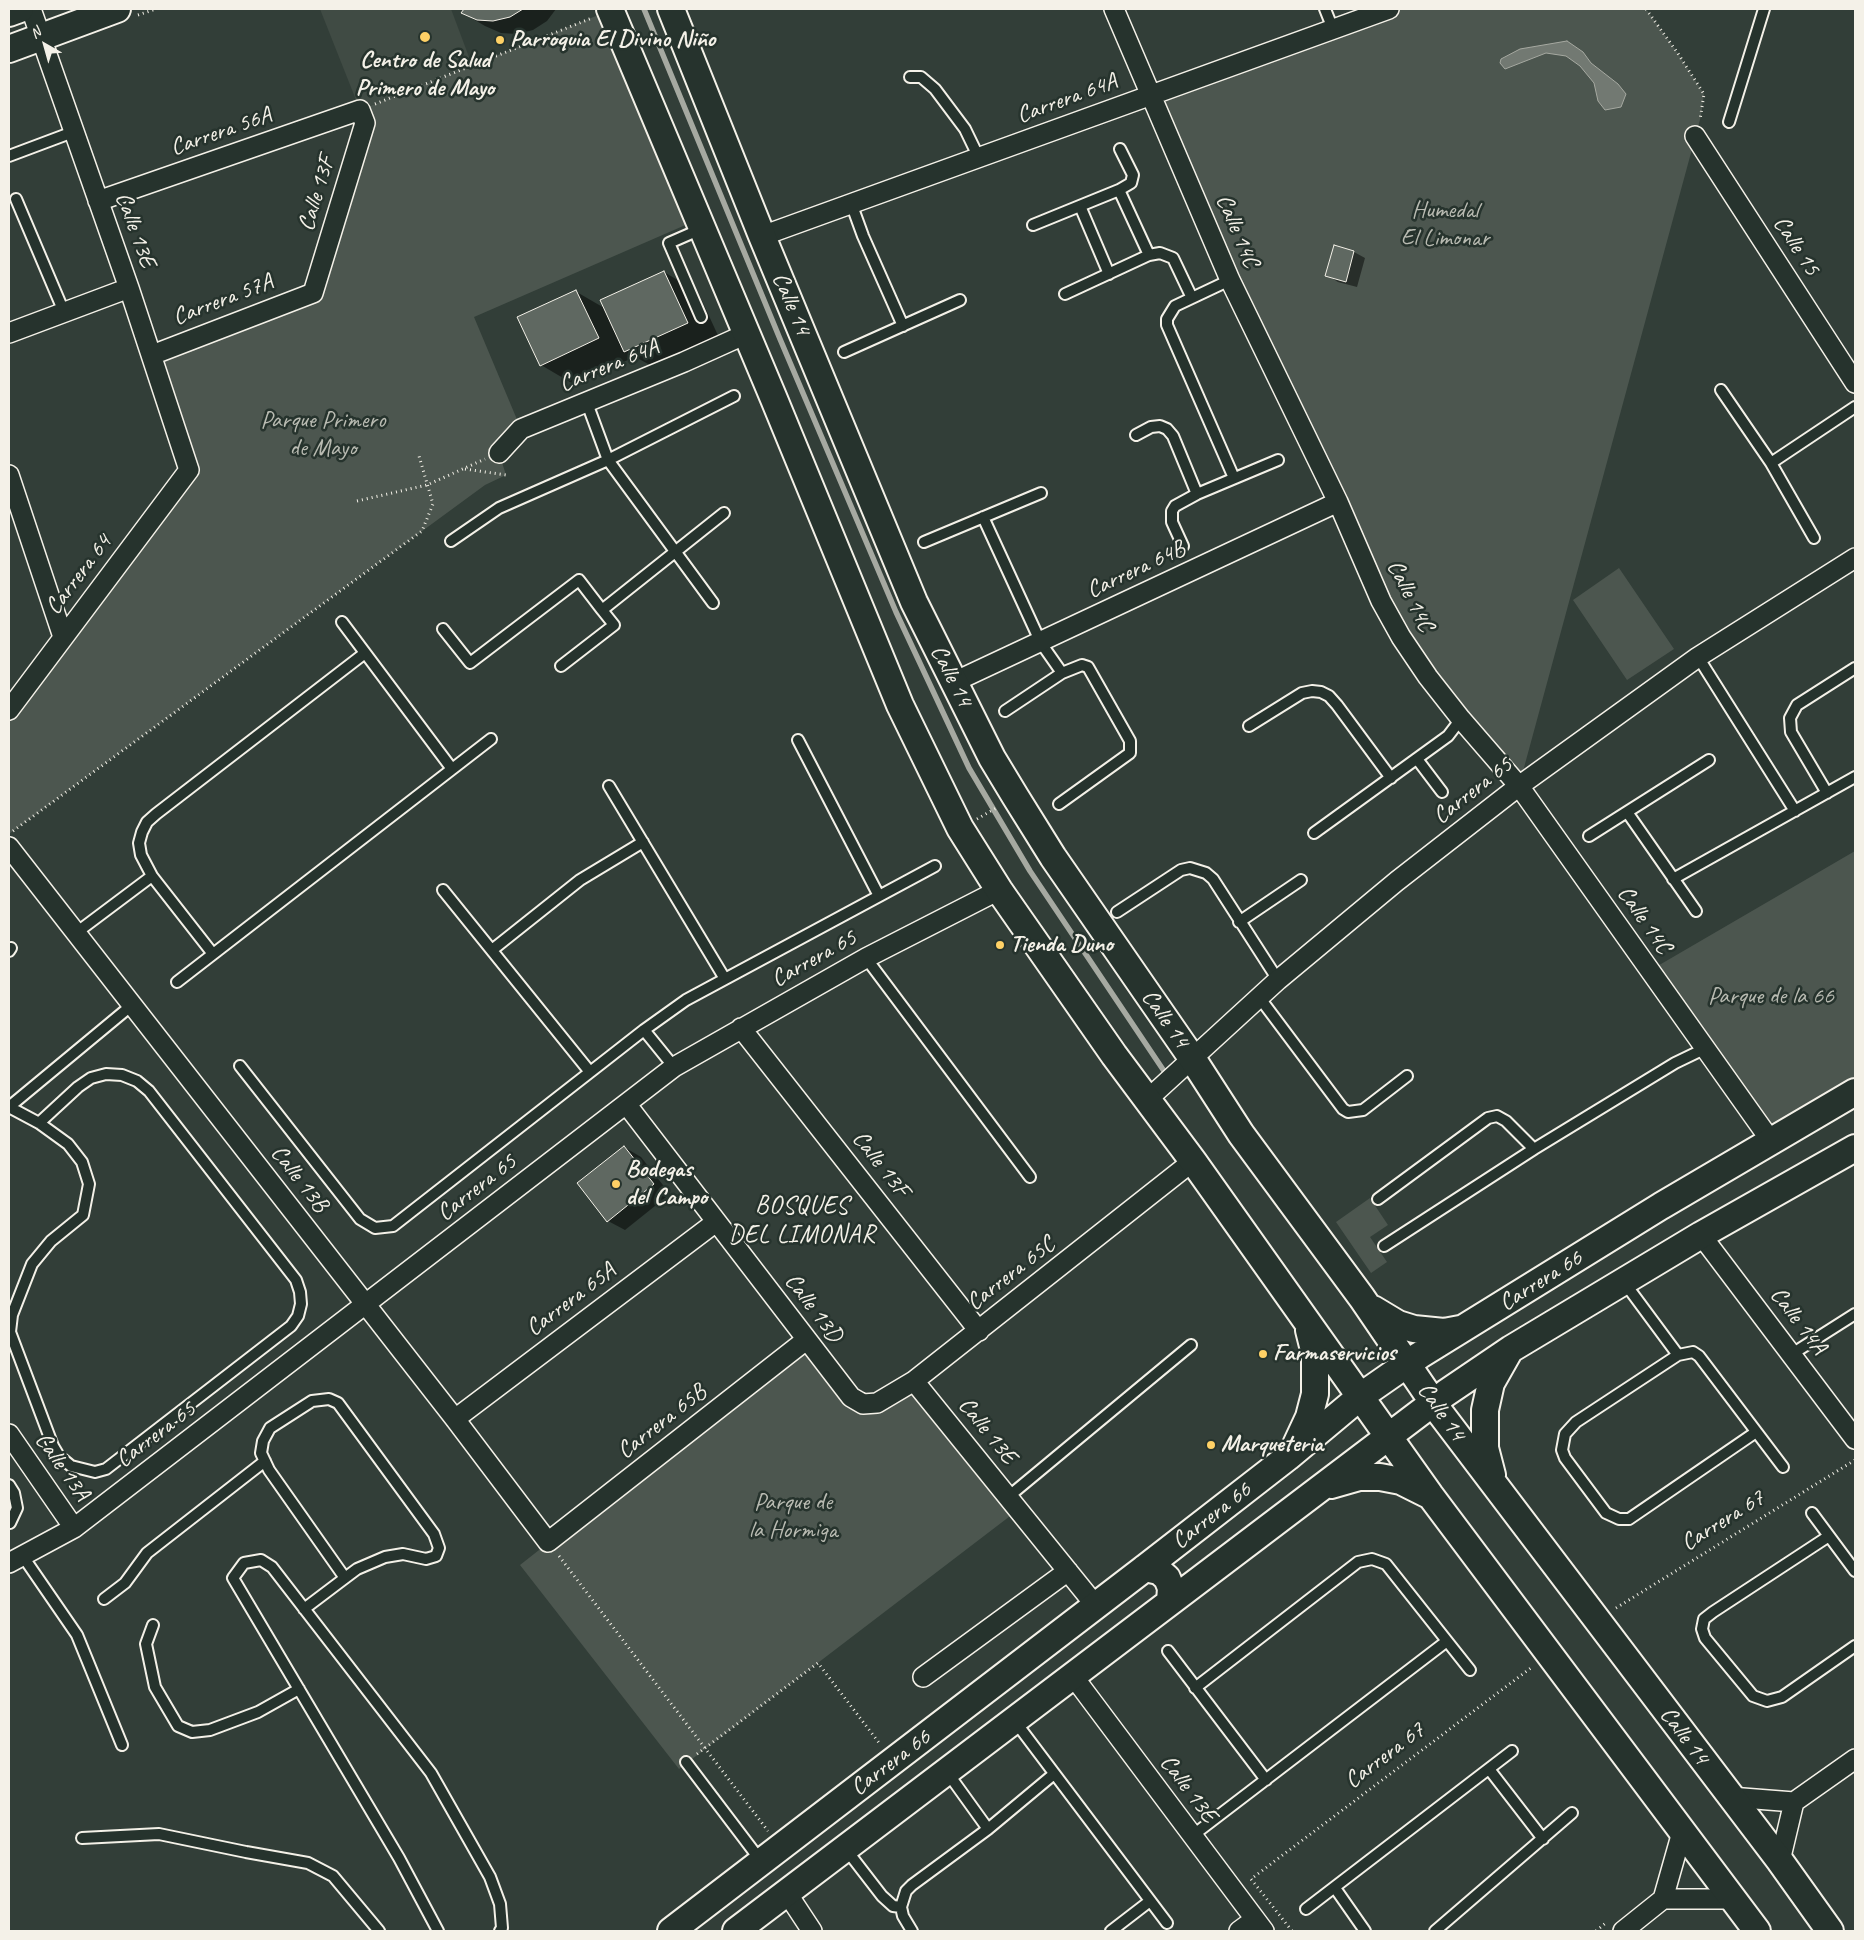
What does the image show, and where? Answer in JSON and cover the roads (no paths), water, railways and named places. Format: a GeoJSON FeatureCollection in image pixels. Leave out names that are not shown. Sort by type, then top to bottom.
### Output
{"type":"FeatureCollection","features":[{"type":"Feature","properties":{"kind":"street"},"geometry":{"type":"LineString","coordinates":[[9,13],[20,9]]}},
{"type":"Feature","properties":{"kind":"street","name":"Calle 13E"},"geometry":{"type":"LineString","coordinates":[[31,9],[152,355],[189,470]]}},
{"type":"Feature","properties":{"kind":"street"},"geometry":{"type":"LineString","coordinates":[[9,49],[117,9]]}},
{"type":"Feature","properties":{"kind":"street","name":"Calle 14"},"geometry":{"type":"LineString","coordinates":[[671,9],[762,236],[914,602],[992,758],[1053,857],[1192,1058],[1241,1134],[1362,1298],[1433,1402],[1502,1496],[1780,1861],[1830,1931]]}},
{"type":"Feature","properties":{"kind":"street","name":"Calle 14C"},"geometry":{"type":"LineString","coordinates":[[1114,9],[1230,280],[1338,502],[1381,601],[1401,637],[1428,677],[1461,719],[1519,786],[1770,1141]]}},
{"type":"Feature","properties":{"kind":"street","name":"Carrera 64A"},"geometry":{"type":"LineString","coordinates":[[762,236],[1389,9]]}},
{"type":"Feature","properties":{"kind":"street"},"geometry":{"type":"LineString","coordinates":[[610,10],[900,705],[960,828],[999,890],[1114,1056],[1193,1161],[1430,1495],[1757,1931]]}},
{"type":"Feature","properties":{"kind":"street","name":"Carrera 56A"},"geometry":{"type":"LineString","coordinates":[[98,201],[360,110]]}},
{"type":"Feature","properties":{"kind":"street","name":"Calle 13F"},"geometry":{"type":"LineString","coordinates":[[313,293],[365,123],[360,110]]}},
{"type":"Feature","properties":{"kind":"street","name":"Calle 15"},"geometry":{"type":"LineString","coordinates":[[1695,136],[1855,383]]}},
{"type":"Feature","properties":{"kind":"street"},"geometry":{"type":"LineString","coordinates":[[9,333],[129,288]]}},
{"type":"Feature","properties":{"kind":"street","name":"Carrera 57A"},"geometry":{"type":"LineString","coordinates":[[152,355],[313,293]]}},
{"type":"Feature","properties":{"kind":"street","name":"Carrera 64A"},"geometry":{"type":"LineString","coordinates":[[499,453],[521,429],[746,334]]}},
{"type":"Feature","properties":{"kind":"street","name":"Carrera 64"},"geometry":{"type":"LineString","coordinates":[[9,710],[189,470]]}},
{"type":"Feature","properties":{"kind":"street"},"geometry":{"type":"LineString","coordinates":[[9,475],[63,637]]}},
{"type":"Feature","properties":{"kind":"street","name":"Carrera 64B"},"geometry":{"type":"LineString","coordinates":[[954,682],[1338,502]]}},
{"type":"Feature","properties":{"kind":"street","name":"Carrera 65"},"geometry":{"type":"LineString","coordinates":[[1148,1099],[1278,980],[1397,881],[1519,786],[1698,657],[1855,558]]}},
{"type":"Feature","properties":{"kind":"street","name":"Calle 13B"},"geometry":{"type":"LineString","coordinates":[[9,847],[455,1418],[548,1542]]}},
{"type":"Feature","properties":{"kind":"street","name":"Carrera 65"},"geometry":{"type":"LineString","coordinates":[[16,1559],[74,1528],[674,1067],[866,958],[999,890]]}},
{"type":"Feature","properties":{"kind":"street","name":"Calle 13F"},"geometry":{"type":"LineString","coordinates":[[741,1028],[979,1331]]}},
{"type":"Feature","properties":{"kind":"street","name":"Carrera 66"},"geometry":{"type":"LineString","coordinates":[[671,1931],[1096,1606],[1288,1457],[1361,1396],[1407,1364],[1770,1141],[1855,1092]]}},
{"type":"Feature","properties":{"kind":"street","name":"Calle 13D"},"geometry":{"type":"LineString","coordinates":[[627,1104],[851,1397]]}},
{"type":"Feature","properties":{"kind":"street","name":"Carrera 66"},"geometry":{"type":"LineString","coordinates":[[736,1931],[1433,1402],[1511,1349],[1701,1235],[1855,1148]]}},
{"type":"Feature","properties":{"kind":"street","name":"Carrera 65C"},"geometry":{"type":"LineString","coordinates":[[851,1397],[862,1404],[878,1403],[914,1380],[979,1331],[1193,1161]]}},
{"type":"Feature","properties":{"kind":"street","name":"Carrera 65A"},"geometry":{"type":"LineString","coordinates":[[455,1418],[716,1222]]}},
{"type":"Feature","properties":{"kind":"street","name":"Calle 14A"},"geometry":{"type":"LineString","coordinates":[[1701,1235],[1855,1439]]}},
{"type":"Feature","properties":{"kind":"street"},"geometry":{"type":"LineString","coordinates":[[1362,1298],[1385,1317],[1414,1330],[1444,1332],[1466,1328]]}},
{"type":"Feature","properties":{"kind":"street"},"geometry":{"type":"LineString","coordinates":[[1288,1457],[1305,1428],[1315,1394],[1315,1354],[1303,1316]]}},
{"type":"Feature","properties":{"kind":"street","name":"Carrera 65B"},"geometry":{"type":"LineString","coordinates":[[548,1542],[806,1340]]}},
{"type":"Feature","properties":{"kind":"street"},"geometry":{"type":"LineString","coordinates":[[1502,1496],[1487,1460],[1484,1422],[1491,1383],[1503,1359],[1511,1349]]}},
{"type":"Feature","properties":{"kind":"street","name":"Calle 13E"},"geometry":{"type":"LineString","coordinates":[[914,1380],[1096,1606]]}},
{"type":"Feature","properties":{"kind":"street","name":"Calle 13A"},"geometry":{"type":"LineString","coordinates":[[9,1434],[74,1528]]}},
{"type":"Feature","properties":{"kind":"street"},"geometry":{"type":"LineString","coordinates":[[1311,1496],[1319,1490],[1338,1482],[1370,1477],[1401,1481],[1430,1495]]}},
{"type":"Feature","properties":{"kind":"street"},"geometry":{"type":"LineString","coordinates":[[1145,1568],[1159,1571],[1167,1578],[1171,1588],[1170,1602]]}},
{"type":"Feature","properties":{"kind":"street"},"geometry":{"type":"LineString","coordinates":[[923,1677],[1068,1571]]}},
{"type":"Feature","properties":{"kind":"street","name":"Calle 13E"},"geometry":{"type":"LineString","coordinates":[[1073,1676],[1259,1925]]}},
{"type":"Feature","properties":{"kind":"street"},"geometry":{"type":"LineString","coordinates":[[922,1738],[946,1772]]}},
{"type":"Feature","properties":{"kind":"street"},"geometry":{"type":"LineString","coordinates":[[1730,1797],[1794,1802],[1855,1759]]}},
{"type":"Feature","properties":{"kind":"street"},"geometry":{"type":"LineString","coordinates":[[1780,1861],[1794,1802]]}},
{"type":"Feature","properties":{"kind":"street"},"geometry":{"type":"LineString","coordinates":[[1664,1898],[1682,1832]]}},
{"type":"Feature","properties":{"kind":"street"},"geometry":{"type":"LineString","coordinates":[[787,1893],[812,1931]]}},
{"type":"Feature","properties":{"kind":"street"},"geometry":{"type":"LineString","coordinates":[[1617,1925],[1664,1898],[1732,1899]]}},
{"type":"Feature","properties":{"kind":"street"},"geometry":{"type":"LineString","coordinates":[[1239,1931],[1259,1925]]}},
{"type":"Feature","properties":{"kind":"lane"},"geometry":{"type":"LineString","coordinates":[[1325,9],[1333,29]]}},
{"type":"Feature","properties":{"kind":"lane"},"geometry":{"type":"LineString","coordinates":[[1729,122],[1764,9]]}},
{"type":"Feature","properties":{"kind":"lane"},"geometry":{"type":"LineString","coordinates":[[910,77],[921,78],[935,89],[965,129],[979,158]]}},
{"type":"Feature","properties":{"kind":"lane"},"geometry":{"type":"LineString","coordinates":[[9,156],[73,132]]}},
{"type":"Feature","properties":{"kind":"lane"},"geometry":{"type":"LineString","coordinates":[[1033,225],[1119,190],[1131,183],[1133,178],[1120,149]]}},
{"type":"Feature","properties":{"kind":"lane"},"geometry":{"type":"LineString","coordinates":[[1119,190],[1149,255]]}},
{"type":"Feature","properties":{"kind":"lane"},"geometry":{"type":"LineString","coordinates":[[16,199],[64,312]]}},
{"type":"Feature","properties":{"kind":"lane"},"geometry":{"type":"LineString","coordinates":[[851,203],[863,236],[903,326]]}},
{"type":"Feature","properties":{"kind":"lane"},"geometry":{"type":"LineString","coordinates":[[1080,206],[1109,274]]}},
{"type":"Feature","properties":{"kind":"lane"},"geometry":{"type":"LineString","coordinates":[[701,229],[669,243],[701,317]]}},
{"type":"Feature","properties":{"kind":"lane"},"geometry":{"type":"LineString","coordinates":[[1065,294],[1149,255],[1160,253],[1173,258],[1192,298]]}},
{"type":"Feature","properties":{"kind":"lane"},"geometry":{"type":"LineString","coordinates":[[1230,280],[1171,309],[1167,325],[1234,478]]}},
{"type":"Feature","properties":{"kind":"lane"},"geometry":{"type":"LineString","coordinates":[[844,352],[960,300]]}},
{"type":"Feature","properties":{"kind":"lane"},"geometry":{"type":"LineString","coordinates":[[1722,390],[1771,463],[1814,538]]}},
{"type":"Feature","properties":{"kind":"lane"},"geometry":{"type":"LineString","coordinates":[[451,541],[499,508],[608,460],[734,396]]}},
{"type":"Feature","properties":{"kind":"lane"},"geometry":{"type":"LineString","coordinates":[[587,402],[608,460],[675,554],[713,603]]}},
{"type":"Feature","properties":{"kind":"lane"},"geometry":{"type":"LineString","coordinates":[[1771,463],[1855,407]]}},
{"type":"Feature","properties":{"kind":"lane"},"geometry":{"type":"LineString","coordinates":[[1136,435],[1152,427],[1160,426],[1167,429],[1173,436],[1197,494]]}},
{"type":"Feature","properties":{"kind":"lane"},"geometry":{"type":"LineString","coordinates":[[1183,546],[1172,522],[1172,511],[1179,502],[1278,460]]}},
{"type":"Feature","properties":{"kind":"lane"},"geometry":{"type":"LineString","coordinates":[[924,542],[1041,493]]}},
{"type":"Feature","properties":{"kind":"lane"},"geometry":{"type":"LineString","coordinates":[[602,610],[675,554],[724,513]]}},
{"type":"Feature","properties":{"kind":"lane"},"geometry":{"type":"LineString","coordinates":[[983,517],[1040,643],[1062,672]]}},
{"type":"Feature","properties":{"kind":"lane"},"geometry":{"type":"LineString","coordinates":[[443,629],[470,663],[579,580],[614,625],[561,666]]}},
{"type":"Feature","properties":{"kind":"lane"},"geometry":{"type":"LineString","coordinates":[[342,622],[452,769]]}},
{"type":"Feature","properties":{"kind":"lane"},"geometry":{"type":"LineString","coordinates":[[214,954],[152,876],[141,855],[139,844],[147,822],[365,653]]}},
{"type":"Feature","properties":{"kind":"lane"},"geometry":{"type":"LineString","coordinates":[[1698,657],[1795,811]]}},
{"type":"Feature","properties":{"kind":"lane"},"geometry":{"type":"LineString","coordinates":[[1005,711],[1062,672],[1082,665],[1088,667],[1130,741],[1130,753],[1058,804]]}},
{"type":"Feature","properties":{"kind":"lane"},"geometry":{"type":"LineString","coordinates":[[1827,793],[1791,732],[1790,718],[1797,705],[1855,668]]}},
{"type":"Feature","properties":{"kind":"lane"},"geometry":{"type":"LineString","coordinates":[[1249,726],[1302,693],[1321,692],[1329,696],[1337,705],[1391,778]]}},
{"type":"Feature","properties":{"kind":"lane"},"geometry":{"type":"LineString","coordinates":[[1314,833],[1448,736],[1461,719]]}},
{"type":"Feature","properties":{"kind":"lane"},"geometry":{"type":"LineString","coordinates":[[178,982],[491,739]]}},
{"type":"Feature","properties":{"kind":"lane"},"geometry":{"type":"LineString","coordinates":[[798,740],[879,896]]}},
{"type":"Feature","properties":{"kind":"lane"},"geometry":{"type":"LineString","coordinates":[[1417,759],[1442,792]]}},
{"type":"Feature","properties":{"kind":"lane"},"geometry":{"type":"LineString","coordinates":[[1589,836],[1708,760]]}},
{"type":"Feature","properties":{"kind":"lane"},"geometry":{"type":"LineString","coordinates":[[1674,879],[1855,777]]}},
{"type":"Feature","properties":{"kind":"lane"},"geometry":{"type":"LineString","coordinates":[[609,786],[725,979]]}},
{"type":"Feature","properties":{"kind":"lane"},"geometry":{"type":"LineString","coordinates":[[1627,812],[1696,911]]}},
{"type":"Feature","properties":{"kind":"lane"},"geometry":{"type":"LineString","coordinates":[[492,950],[580,880],[643,842]]}},
{"type":"Feature","properties":{"kind":"lane"},"geometry":{"type":"LineString","coordinates":[[240,1066],[360,1219],[367,1225],[384,1228],[400,1222],[644,1030],[686,1000],[935,866]]}},
{"type":"Feature","properties":{"kind":"lane"},"geometry":{"type":"LineString","coordinates":[[1117,912],[1182,870],[1190,868],[1206,873],[1213,878],[1239,922],[1278,980]]}},
{"type":"Feature","properties":{"kind":"lane"},"geometry":{"type":"LineString","coordinates":[[76,933],[152,876]]}},
{"type":"Feature","properties":{"kind":"lane"},"geometry":{"type":"LineString","coordinates":[[1239,922],[1300,880]]}},
{"type":"Feature","properties":{"kind":"lane"},"geometry":{"type":"LineString","coordinates":[[443,890],[590,1072]]}},
{"type":"Feature","properties":{"kind":"lane"},"geometry":{"type":"LineString","coordinates":[[866,958],[1030,1177]]}},
{"type":"Feature","properties":{"kind":"lane"},"geometry":{"type":"LineString","coordinates":[[1259,998],[1343,1109],[1348,1112],[1363,1110],[1408,1076]]}},
{"type":"Feature","properties":{"kind":"lane"},"geometry":{"type":"LineString","coordinates":[[40,1122],[78,1087],[91,1078],[106,1074],[122,1075],[137,1081],[149,1091],[296,1280],[300,1292],[301,1304],[298,1316],[291,1326],[106,1469],[96,1472],[71,1466],[59,1456],[53,1446],[10,1332],[12,1315],[32,1264],[51,1241],[83,1215],[89,1184],[82,1162],[68,1144],[40,1122],[9,1107],[132,1005]]}},
{"type":"Feature","properties":{"kind":"lane"},"geometry":{"type":"LineString","coordinates":[[644,1030],[674,1067]]}},
{"type":"Feature","properties":{"kind":"lane"},"geometry":{"type":"LineString","coordinates":[[1384,1246],[1534,1149],[1675,1063],[1704,1049]]}},
{"type":"Feature","properties":{"kind":"lane"},"geometry":{"type":"LineString","coordinates":[[1378,1199],[1488,1118],[1497,1116],[1506,1121],[1534,1149]]}},
{"type":"Feature","properties":{"kind":"lane"},"geometry":{"type":"LineString","coordinates":[[1623,1282],[1678,1355]]}},
{"type":"Feature","properties":{"kind":"lane"},"geometry":{"type":"LineString","coordinates":[[1792,1354],[1855,1314]]}},
{"type":"Feature","properties":{"kind":"lane"},"geometry":{"type":"LineString","coordinates":[[1008,1497],[1191,1344]]}},
{"type":"Feature","properties":{"kind":"lane"},"geometry":{"type":"LineString","coordinates":[[1756,1432],[1630,1519],[1619,1519],[1606,1513],[1565,1458],[1562,1450],[1565,1434],[1576,1422],[1678,1355],[1693,1352],[1699,1356],[1783,1467]]}},
{"type":"Feature","properties":{"kind":"lane"},"geometry":{"type":"LineString","coordinates":[[304,1609],[357,1569],[385,1557],[403,1554],[426,1559],[436,1556],[439,1548],[434,1534],[338,1403],[329,1399],[312,1401],[270,1428],[261,1453],[345,1578]]}},
{"type":"Feature","properties":{"kind":"lane"},"geometry":{"type":"LineString","coordinates":[[104,1599],[125,1583],[148,1553],[265,1461]]}},
{"type":"Feature","properties":{"kind":"lane"},"geometry":{"type":"LineString","coordinates":[[9,1485],[14,1493],[17,1508],[10,1523]]}},
{"type":"Feature","properties":{"kind":"lane"},"geometry":{"type":"LineString","coordinates":[[1812,1513],[1855,1571]]}},
{"type":"Feature","properties":{"kind":"lane"},"geometry":{"type":"LineString","coordinates":[[1829,1536],[1713,1612],[1704,1620],[1702,1629],[1705,1638],[1753,1696],[1768,1701],[1782,1697],[1855,1646]]}},
{"type":"Feature","properties":{"kind":"lane"},"geometry":{"type":"LineString","coordinates":[[1195,1688],[1358,1562],[1372,1558],[1386,1564],[1470,1670]]}},
{"type":"Feature","properties":{"kind":"lane"},"geometry":{"type":"LineString","coordinates":[[16,1559],[77,1636],[122,1744]]}},
{"type":"Feature","properties":{"kind":"lane"},"geometry":{"type":"LineString","coordinates":[[438,1931],[399,1858],[233,1578],[244,1563],[261,1560],[272,1567],[431,1774],[490,1877],[500,1904],[502,1928],[500,1931]]}},
{"type":"Feature","properties":{"kind":"lane"},"geometry":{"type":"LineString","coordinates":[[153,1625],[146,1644],[155,1686],[178,1726],[192,1732],[210,1730],[258,1712],[299,1689]]}},
{"type":"Feature","properties":{"kind":"lane"},"geometry":{"type":"LineString","coordinates":[[1192,1836],[1447,1641]]}},
{"type":"Feature","properties":{"kind":"lane"},"geometry":{"type":"LineString","coordinates":[[1168,1651],[1266,1780]]}},
{"type":"Feature","properties":{"kind":"lane"},"geometry":{"type":"LineString","coordinates":[[1014,1720],[1167,1923]]}},
{"type":"Feature","properties":{"kind":"lane"},"geometry":{"type":"LineString","coordinates":[[1306,1909],[1512,1751]]}},
{"type":"Feature","properties":{"kind":"lane"},"geometry":{"type":"LineString","coordinates":[[686,1762],[761,1862]]}},
{"type":"Feature","properties":{"kind":"lane"},"geometry":{"type":"LineString","coordinates":[[1489,1768],[1543,1839]]}},
{"type":"Feature","properties":{"kind":"lane"},"geometry":{"type":"LineString","coordinates":[[946,1772],[988,1829]]}},
{"type":"Feature","properties":{"kind":"lane"},"geometry":{"type":"LineString","coordinates":[[912,1931],[903,1916],[901,1907],[906,1891],[988,1829],[1054,1774]]}},
{"type":"Feature","properties":{"kind":"lane"},"geometry":{"type":"LineString","coordinates":[[1435,1931],[1572,1813]]}},
{"type":"Feature","properties":{"kind":"lane"},"geometry":{"type":"LineString","coordinates":[[82,1838],[159,1834],[246,1852],[308,1862],[333,1876],[379,1931]]}},
{"type":"Feature","properties":{"kind":"lane"},"geometry":{"type":"LineString","coordinates":[[846,1848],[882,1896],[893,1906],[901,1907]]}},
{"type":"Feature","properties":{"kind":"lane"},"geometry":{"type":"LineString","coordinates":[[1335,1888],[1365,1931]]}},
{"type":"Feature","properties":{"kind":"lane"},"geometry":{"type":"LineString","coordinates":[[1111,1931],[1150,1901]]}},
{"type":"Feature","properties":{"kind":"waterway"},"geometry":{"type":"LineString","coordinates":[[644,9],[780,339],[896,612],[969,768],[1030,871],[1168,1077]]}},
{"type":"Feature","properties":{"kind":"place","name":"Centro de Salud Primero de Mayo"},"geometry":{"type":"Point","coordinates":[425,37]}},
{"type":"Feature","properties":{"kind":"place","name":"Parroquia El Divino Niño"},"geometry":{"type":"Point","coordinates":[500,40]}},
{"type":"Feature","properties":{"kind":"place","name":"Tienda Duno"},"geometry":{"type":"Point","coordinates":[1000,945]}},
{"type":"Feature","properties":{"kind":"place","name":"Bodegas del Campo"},"geometry":{"type":"Point","coordinates":[616,1184]}},
{"type":"Feature","properties":{"kind":"place","name":"Farmaservicios"},"geometry":{"type":"Point","coordinates":[1263,1354]}},
{"type":"Feature","properties":{"kind":"place","name":"Marqueteria"},"geometry":{"type":"Point","coordinates":[1211,1445]}},
{"type":"Feature","properties":{"kind":"district","name":"BOSQUES DEL LIMONAR"},"geometry":{"type":"Point","coordinates":[802,1220]}},
{"type":"Feature","properties":{"kind":"park label","name":"Humedal El Limonar"},"geometry":{"type":"Point","coordinates":[1445,225]}},
{"type":"Feature","properties":{"kind":"park label","name":"Parque Primero de Mayo"},"geometry":{"type":"Point","coordinates":[323,435]}},
{"type":"Feature","properties":{"kind":"park label","name":"Parque de la 66"},"geometry":{"type":"Point","coordinates":[1771,997]}},
{"type":"Feature","properties":{"kind":"park label","name":"Parque de la Hormiga"},"geometry":{"type":"Point","coordinates":[793,1517]}}]}
